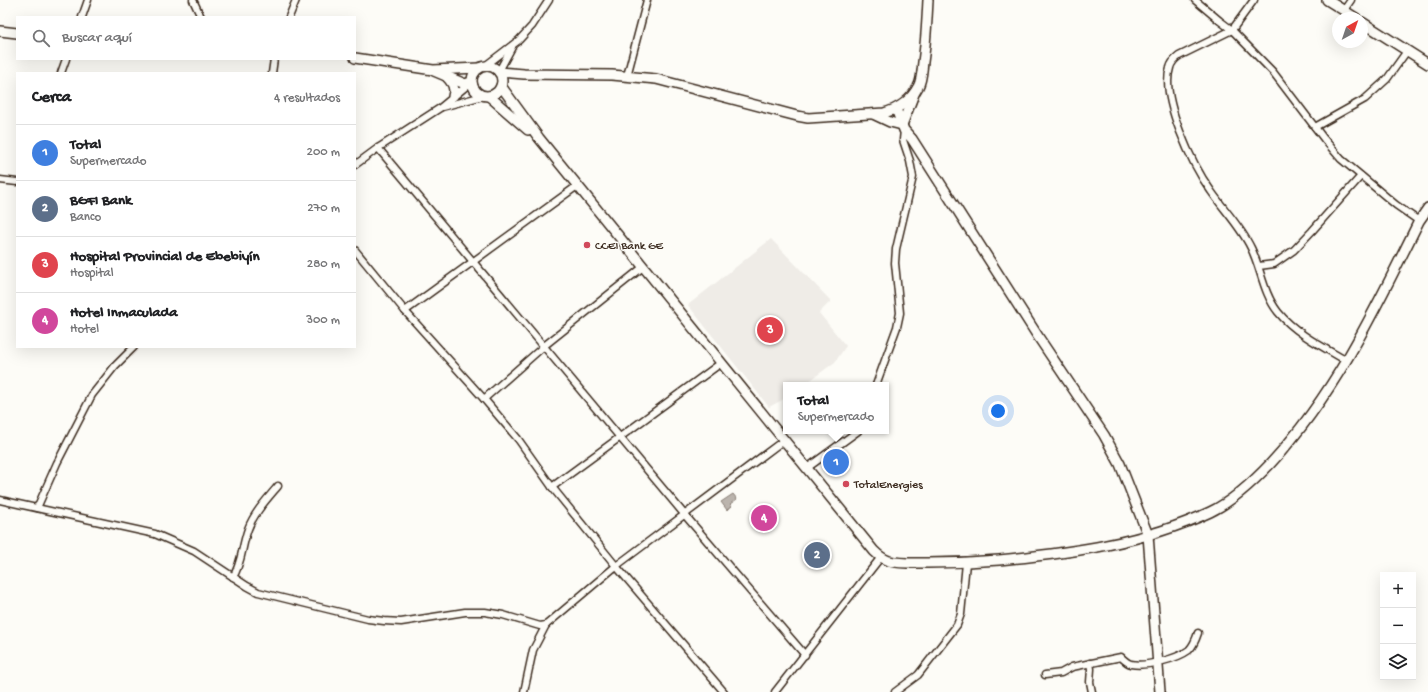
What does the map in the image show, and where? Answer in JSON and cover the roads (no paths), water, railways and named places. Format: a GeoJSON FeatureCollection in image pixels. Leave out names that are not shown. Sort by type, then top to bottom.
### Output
{"type":"FeatureCollection","features":[{"type":"Feature","properties":{"kind":"street"},"geometry":{"type":"LineString","coordinates":[[82,16],[88,0]]}},
{"type":"Feature","properties":{"kind":"street"},"geometry":{"type":"LineString","coordinates":[[193,0],[200,16]]}},
{"type":"Feature","properties":{"kind":"street"},"geometry":{"type":"LineString","coordinates":[[289,16],[296,0]]}},
{"type":"Feature","properties":{"kind":"street"},"geometry":{"type":"LineString","coordinates":[[538,138],[486,96],[475,91],[471,82],[473,74],[512,46],[532,26],[549,0]]}},
{"type":"Feature","properties":{"kind":"street"},"geometry":{"type":"LineString","coordinates":[[627,76],[647,0]]}},
{"type":"Feature","properties":{"kind":"street"},"geometry":{"type":"LineString","coordinates":[[877,382],[897,327],[900,313],[895,263],[896,249],[913,177],[910,161],[902,140],[903,128],[914,93],[920,84],[926,36],[928,0]]}},
{"type":"Feature","properties":{"kind":"street"},"geometry":{"type":"LineString","coordinates":[[1195,0],[1232,30],[1274,72],[1341,159],[1396,205],[1419,221]]}},
{"type":"Feature","properties":{"kind":"street"},"geometry":{"type":"LineString","coordinates":[[1254,0],[1232,30],[1179,56],[1173,62],[1170,67],[1168,77],[1168,91],[1184,142],[1194,164],[1210,191],[1241,231],[1251,247],[1270,299],[1278,312],[1289,323],[1307,336],[1347,361]]}},
{"type":"Feature","properties":{"kind":"street"},"geometry":{"type":"LineString","coordinates":[[1327,0],[1347,12]]}},
{"type":"Feature","properties":{"kind":"street"},"geometry":{"type":"LineString","coordinates":[[1344,10],[1351,0]]}},
{"type":"Feature","properties":{"kind":"street"},"geometry":{"type":"LineString","coordinates":[[1368,26],[1428,64]]}},
{"type":"Feature","properties":{"kind":"street"},"geometry":{"type":"LineString","coordinates":[[0,31],[16,32]]}},
{"type":"Feature","properties":{"kind":"street"},"geometry":{"type":"LineString","coordinates":[[440,108],[496,93],[500,77],[512,46]]}},
{"type":"Feature","properties":{"kind":"street"},"geometry":{"type":"LineString","coordinates":[[1315,127],[1366,99],[1387,79],[1407,51]]}},
{"type":"Feature","properties":{"kind":"street"},"geometry":{"type":"LineString","coordinates":[[356,58],[433,70],[492,67],[500,77],[538,138],[874,551],[888,561],[903,564],[966,563],[1084,550],[1148,535],[1212,511],[1244,489],[1264,470],[1294,437],[1315,410],[1347,361],[1370,319],[1419,221],[1428,208]]}},
{"type":"Feature","properties":{"kind":"street"},"geometry":{"type":"LineString","coordinates":[[61,72],[66,60]]}},
{"type":"Feature","properties":{"kind":"street"},"geometry":{"type":"LineString","coordinates":[[272,72],[274,60]]}},
{"type":"Feature","properties":{"kind":"street"},"geometry":{"type":"LineString","coordinates":[[433,70],[464,84],[471,82]]}},
{"type":"Feature","properties":{"kind":"street"},"geometry":{"type":"LineString","coordinates":[[500,77],[524,74],[612,75],[656,79],[797,116],[813,118],[884,113],[896,108],[914,93]]}},
{"type":"Feature","properties":{"kind":"street"},"geometry":{"type":"LineString","coordinates":[[445,76],[454,86],[453,96]]}},
{"type":"Feature","properties":{"kind":"street"},"geometry":{"type":"LineString","coordinates":[[356,164],[378,148],[440,108],[471,82]]}},
{"type":"Feature","properties":{"kind":"street"},"geometry":{"type":"LineString","coordinates":[[896,108],[903,128],[912,139],[1043,344],[1104,435],[1120,464],[1148,535],[1160,692]]}},
{"type":"Feature","properties":{"kind":"street"},"geometry":{"type":"LineString","coordinates":[[871,114],[903,128]]}},
{"type":"Feature","properties":{"kind":"street"},"geometry":{"type":"LineString","coordinates":[[378,148],[684,514],[805,655]]}},
{"type":"Feature","properties":{"kind":"street"},"geometry":{"type":"LineString","coordinates":[[1258,266],[1274,264],[1294,250],[1361,176]]}},
{"type":"Feature","properties":{"kind":"street"},"geometry":{"type":"LineString","coordinates":[[0,180],[16,182]]}},
{"type":"Feature","properties":{"kind":"street"},"geometry":{"type":"LineString","coordinates":[[405,311],[577,186]]}},
{"type":"Feature","properties":{"kind":"street"},"geometry":{"type":"LineString","coordinates":[[356,251],[405,311],[518,439],[552,487],[616,566],[724,692]]}},
{"type":"Feature","properties":{"kind":"street"},"geometry":{"type":"LineString","coordinates":[[484,399],[544,346],[643,267]]}},
{"type":"Feature","properties":{"kind":"street"},"geometry":{"type":"LineString","coordinates":[[37,508],[92,395],[115,366],[133,348]]}},
{"type":"Feature","properties":{"kind":"street"},"geometry":{"type":"LineString","coordinates":[[552,487],[721,363]]}},
{"type":"Feature","properties":{"kind":"street"},"geometry":{"type":"LineString","coordinates":[[807,468],[854,434]]}},
{"type":"Feature","properties":{"kind":"street"},"geometry":{"type":"LineString","coordinates":[[524,692],[533,650],[546,625],[616,566],[784,440]]}},
{"type":"Feature","properties":{"kind":"street"},"geometry":{"type":"LineString","coordinates":[[233,577],[239,567],[249,525],[278,486]]}},
{"type":"Feature","properties":{"kind":"street"},"geometry":{"type":"LineString","coordinates":[[0,500],[155,534],[194,551],[258,592],[368,619],[400,622],[465,612],[485,612],[503,615],[540,626],[546,625]]}},
{"type":"Feature","properties":{"kind":"street"},"geometry":{"type":"LineString","coordinates":[[779,691],[881,557]]}},
{"type":"Feature","properties":{"kind":"street"},"geometry":{"type":"LineString","coordinates":[[896,692],[918,675],[957,625],[961,614],[966,563]]}},
{"type":"Feature","properties":{"kind":"street"},"geometry":{"type":"LineString","coordinates":[[1045,675],[1061,673],[1072,667],[1121,657],[1126,662],[1132,664],[1148,664],[1158,662],[1190,649],[1196,641],[1198,633]]}},
{"type":"Feature","properties":{"kind":"street"},"geometry":{"type":"LineString","coordinates":[[1090,663],[1090,682],[1092,692]]}},
{"type":"Feature","properties":{"kind":"place","name":"CCEI Bank GE"},"geometry":{"type":"Point","coordinates":[587,245]}},
{"type":"Feature","properties":{"kind":"place","name":"Hospital Provincial de Ebebiyín"},"geometry":{"type":"Point","coordinates":[770,330]}},
{"type":"Feature","properties":{"kind":"place","name":"Total"},"geometry":{"type":"Point","coordinates":[836,462]}},
{"type":"Feature","properties":{"kind":"place","name":"TotalEnergies"},"geometry":{"type":"Point","coordinates":[846,484]}},
{"type":"Feature","properties":{"kind":"place","name":"Hotel Inmaculada"},"geometry":{"type":"Point","coordinates":[764,518]}},
{"type":"Feature","properties":{"kind":"place","name":"BGFI Bank"},"geometry":{"type":"Point","coordinates":[817,555]}}]}
